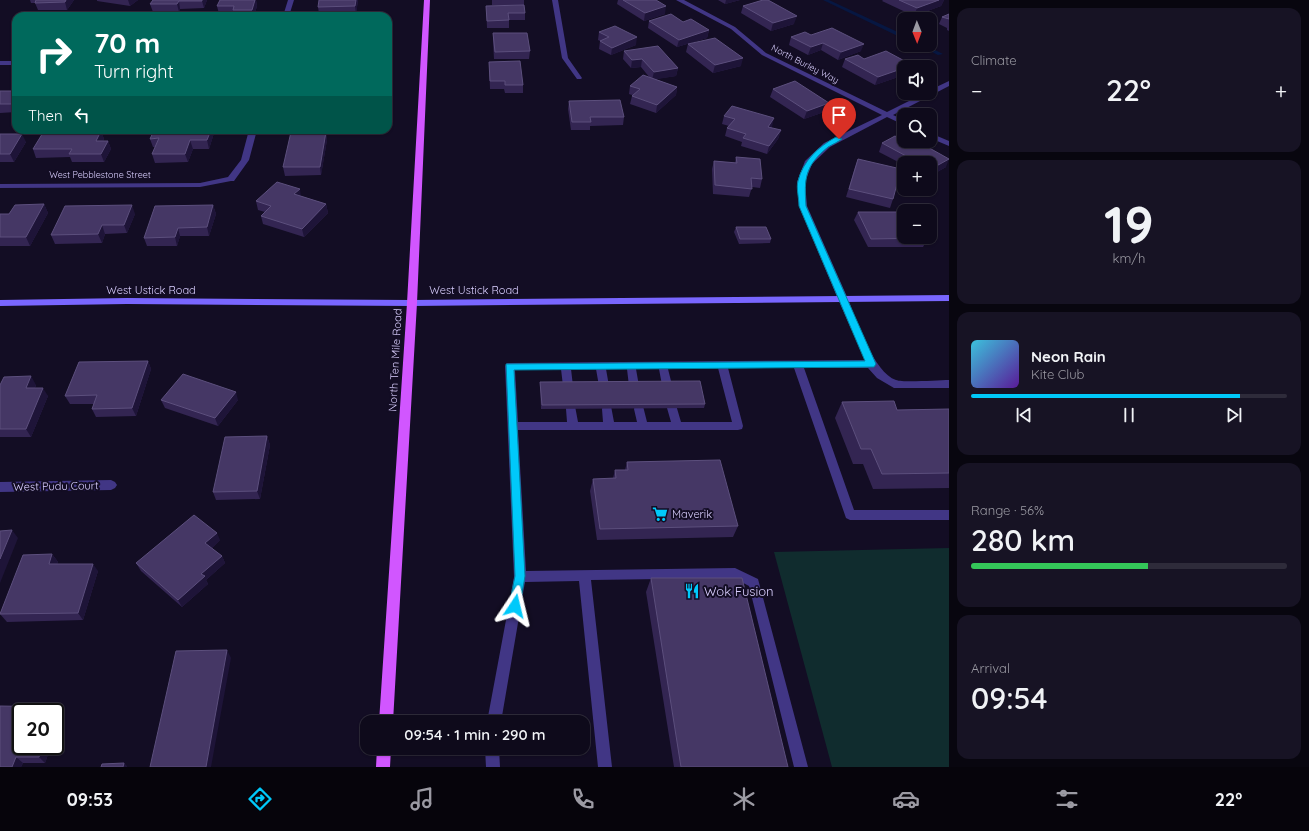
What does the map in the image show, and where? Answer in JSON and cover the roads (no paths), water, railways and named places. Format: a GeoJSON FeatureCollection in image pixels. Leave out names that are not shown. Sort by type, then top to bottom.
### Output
{"type":"FeatureCollection","features":[{"type":"Feature","properties":{"kind":"main road","name":"North Ten Mile Road"},"geometry":{"type":"LineString","coordinates":[[386,715],[412,302],[427,0]]}},
{"type":"Feature","properties":{"kind":"main road","name":"West Ustick Road"},"geometry":{"type":"LineString","coordinates":[[0,303],[127,301],[412,302],[949,298]]}},
{"type":"Feature","properties":{"kind":"main road"},"geometry":{"type":"LineString","coordinates":[[383,767],[384,755]]}},
{"type":"Feature","properties":{"kind":"street"},"geometry":{"type":"LineString","coordinates":[[287,12],[291,0]]}},
{"type":"Feature","properties":{"kind":"street"},"geometry":{"type":"LineString","coordinates":[[555,0],[565,58],[579,78]]}},
{"type":"Feature","properties":{"kind":"street","name":"North Burley Way"},"geometry":{"type":"LineString","coordinates":[[679,0],[733,28],[764,54],[897,120]]}},
{"type":"Feature","properties":{"kind":"street"},"geometry":{"type":"LineString","coordinates":[[0,63],[12,63]]}},
{"type":"Feature","properties":{"kind":"street"},"geometry":{"type":"LineString","coordinates":[[937,89],[949,83]]}},
{"type":"Feature","properties":{"kind":"street"},"geometry":{"type":"LineString","coordinates":[[916,100],[827,145],[808,163],[801,182],[803,206],[871,364],[881,375],[894,384],[949,384]]}},
{"type":"Feature","properties":{"kind":"street","name":"West Pebblestone Street"},"geometry":{"type":"LineString","coordinates":[[0,186],[200,185],[231,179],[245,160],[253,134]]}},
{"type":"Feature","properties":{"kind":"street"},"geometry":{"type":"LineString","coordinates":[[937,138],[949,144]]}},
{"type":"Feature","properties":{"kind":"street"},"geometry":{"type":"LineString","coordinates":[[495,715],[520,576],[510,366],[871,364]]}},
{"type":"Feature","properties":{"kind":"street"},"geometry":{"type":"LineString","coordinates":[[513,426],[738,426],[722,365]]}},
{"type":"Feature","properties":{"kind":"street"},"geometry":{"type":"LineString","coordinates":[[798,365],[850,515],[949,515]]}},
{"type":"Feature","properties":{"kind":"street"},"geometry":{"type":"LineString","coordinates":[[566,366],[568,386]]}},
{"type":"Feature","properties":{"kind":"street"},"geometry":{"type":"LineString","coordinates":[[600,366],[604,386]]}},
{"type":"Feature","properties":{"kind":"street"},"geometry":{"type":"LineString","coordinates":[[631,366],[634,386]]}},
{"type":"Feature","properties":{"kind":"street"},"geometry":{"type":"LineString","coordinates":[[663,366],[667,386]]}},
{"type":"Feature","properties":{"kind":"street"},"geometry":{"type":"LineString","coordinates":[[672,408],[676,426]]}},
{"type":"Feature","properties":{"kind":"street"},"geometry":{"type":"LineString","coordinates":[[571,409],[573,426]]}},
{"type":"Feature","properties":{"kind":"street"},"geometry":{"type":"LineString","coordinates":[[607,409],[609,426]]}},
{"type":"Feature","properties":{"kind":"street"},"geometry":{"type":"LineString","coordinates":[[639,409],[643,426]]}},
{"type":"Feature","properties":{"kind":"street","name":"West Pudu Court"},"geometry":{"type":"LineString","coordinates":[[0,487],[111,485]]}},
{"type":"Feature","properties":{"kind":"street"},"geometry":{"type":"LineString","coordinates":[[520,576],[735,573],[754,583],[801,767]]}},
{"type":"Feature","properties":{"kind":"street"},"geometry":{"type":"LineString","coordinates":[[584,575],[605,767]]}},
{"type":"Feature","properties":{"kind":"street"},"geometry":{"type":"LineString","coordinates":[[493,755],[494,767]]}},
{"type":"Feature","properties":{"kind":"waterway"},"geometry":{"type":"LineString","coordinates":[[825,0],[897,34]]}},
{"type":"Feature","properties":{"kind":"waterway"},"geometry":{"type":"LineString","coordinates":[[936,52],[940,54]]}},
{"type":"Feature","properties":{"kind":"place","name":"Maverik"},"geometry":{"type":"Point","coordinates":[660,514]}},
{"type":"Feature","properties":{"kind":"place","name":"Wok Fusion"},"geometry":{"type":"Point","coordinates":[692,591]}}]}
